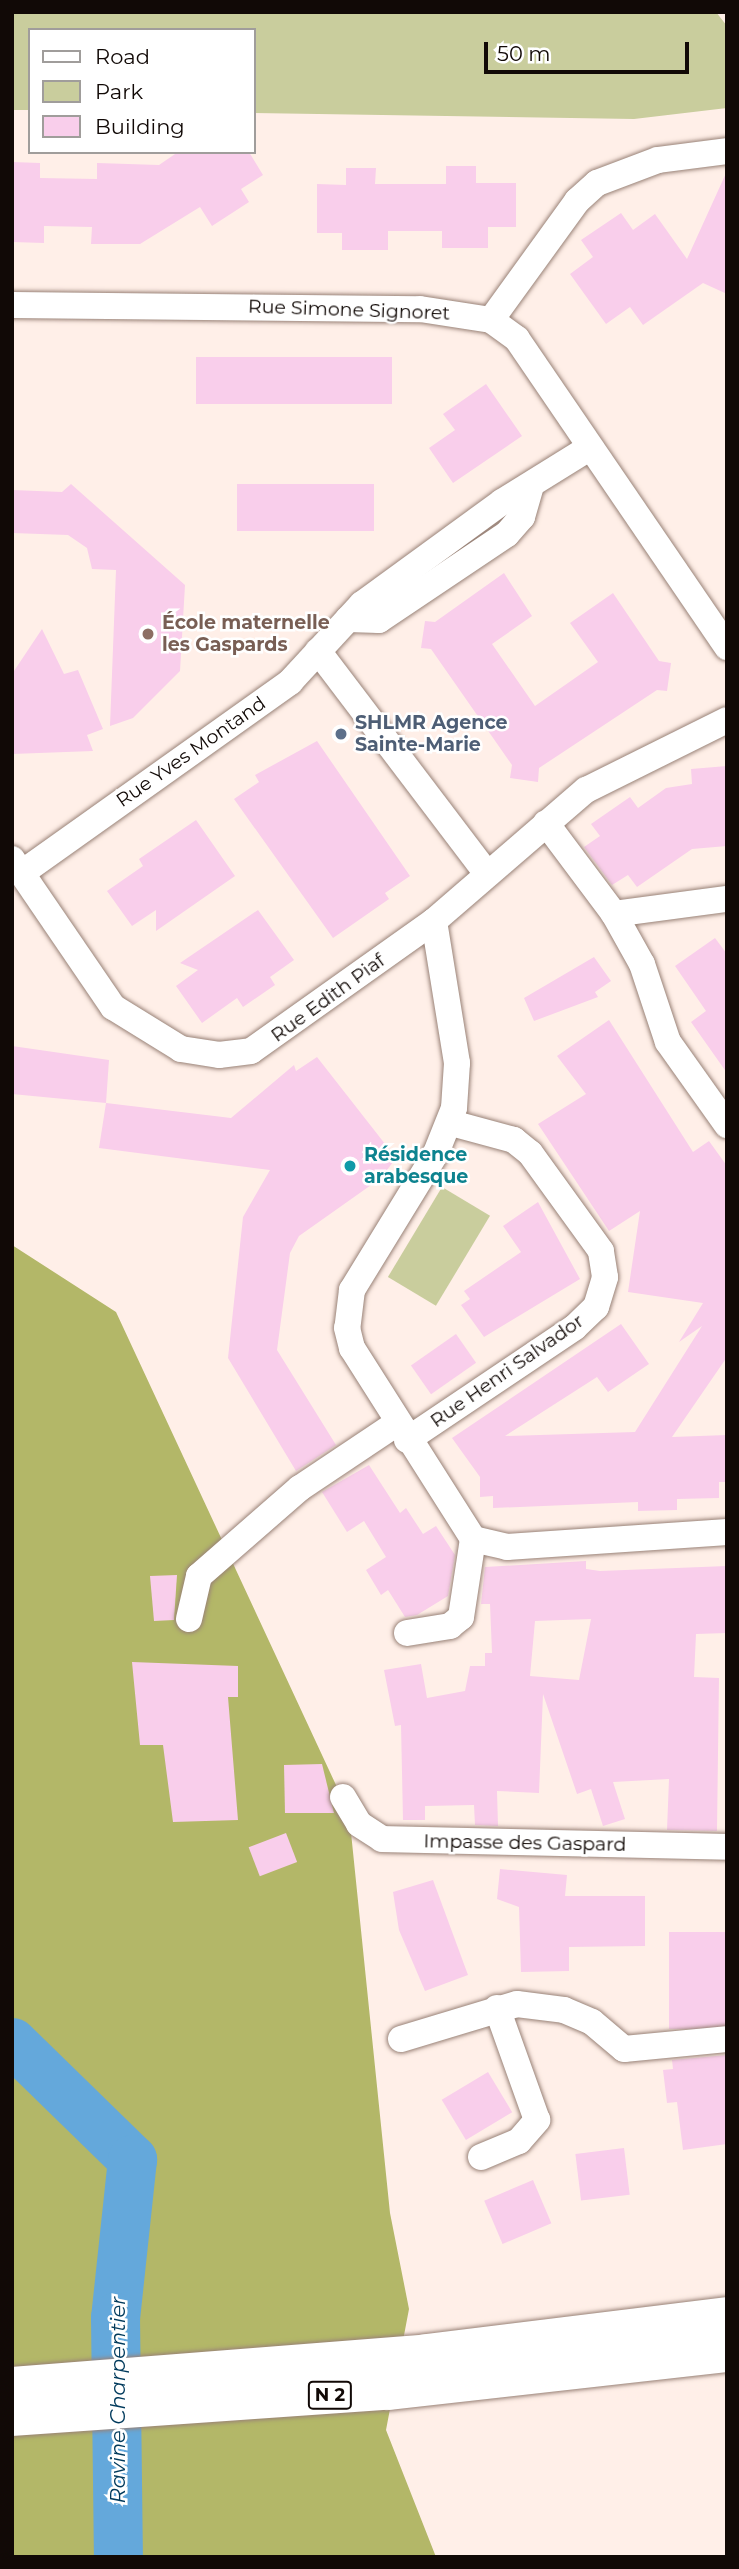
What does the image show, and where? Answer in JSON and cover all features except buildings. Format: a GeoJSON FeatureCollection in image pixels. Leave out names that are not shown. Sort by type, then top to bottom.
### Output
{"type":"FeatureCollection","features":[{"type":"Feature","properties":{"kind":"highway","name":"N 2"},"geometry":{"type":"LineString","coordinates":[[12,2417],[388,2391],[643,2346],[727,2316]]}},
{"type":"Feature","properties":{"kind":"highway","name":"N 2"},"geometry":{"type":"LineString","coordinates":[[12,2386],[643,2346],[727,2353]]}},
{"type":"Feature","properties":{"kind":"street"},"geometry":{"type":"LineString","coordinates":[[491,320],[577,201],[597,183],[658,160],[727,150]]}},
{"type":"Feature","properties":{"kind":"street","name":"Rue Simone Signoret"},"geometry":{"type":"LineString","coordinates":[[12,305],[420,309],[491,320],[517,339],[727,647]]}},
{"type":"Feature","properties":{"kind":"street","name":"Rue Yves Montand"},"geometry":{"type":"LineString","coordinates":[[18,865],[290,682],[348,619],[502,502],[530,489],[589,448]]}},
{"type":"Feature","properties":{"kind":"street"},"geometry":{"type":"LineString","coordinates":[[318,651],[486,872]]}},
{"type":"Feature","properties":{"kind":"street","name":"Rue Edith Piaf"},"geometry":{"type":"LineString","coordinates":[[18,865],[113,1007],[181,1049],[219,1055],[251,1051],[277,1037],[434,921],[486,872],[586,790],[727,720]]}},
{"type":"Feature","properties":{"kind":"street"},"geometry":{"type":"LineString","coordinates":[[546,823],[614,914],[642,964],[668,1042],[727,1125]]}},
{"type":"Feature","properties":{"kind":"street"},"geometry":{"type":"LineString","coordinates":[[614,914],[727,899]]}},
{"type":"Feature","properties":{"kind":"street"},"geometry":{"type":"LineString","coordinates":[[407,1633],[450,1626],[461,1617],[473,1539],[402,1432],[352,1348],[347,1309],[358,1280],[451,1123],[457,1063],[434,921]]}},
{"type":"Feature","properties":{"kind":"street","name":"Rue Henri Salvador"},"geometry":{"type":"LineString","coordinates":[[189,1619],[199,1576],[300,1488],[402,1432],[575,1327],[596,1307],[605,1277],[601,1251],[530,1153],[514,1140],[451,1123]]}},
{"type":"Feature","properties":{"kind":"street"},"geometry":{"type":"LineString","coordinates":[[473,1539],[507,1547],[727,1532]]}},
{"type":"Feature","properties":{"kind":"street","name":"Impasse des Gaspard"},"geometry":{"type":"LineString","coordinates":[[344,1797],[359,1824],[382,1839],[727,1847]]}},
{"type":"Feature","properties":{"kind":"street"},"geometry":{"type":"LineString","coordinates":[[481,2157],[519,2141],[537,2120],[497,2008]]}},
{"type":"Feature","properties":{"kind":"street"},"geometry":{"type":"LineString","coordinates":[[401,2039],[497,2008],[564,2010],[592,2022],[624,2049],[727,2039]]}},
{"type":"Feature","properties":{"kind":"green space"},"geometry":{"type":"Polygon","coordinates":[[[12,12],[716,12],[727,26],[727,108],[634,119],[256,113],[256,28],[28,28],[28,110],[12,110],[12,12]]]}},
{"type":"Feature","properties":{"kind":"green space"},"geometry":{"type":"Polygon","coordinates":[[[442,1187],[490,1216],[436,1306],[388,1277],[442,1187]]]}},
{"type":"Feature","properties":{"kind":"green space"},"geometry":{"type":"Polygon","coordinates":[[[12,1245],[116,1312],[349,1813],[390,2213],[409,2309],[386,2430],[436,2557],[12,2557],[12,1245]]]}},
{"type":"Feature","properties":{"kind":"waterway","name":"Ravine Charpentier"},"geometry":{"type":"LineString","coordinates":[[12,2042],[132,2159],[115,2317],[118,2557]]}},
{"type":"Feature","properties":{"kind":"place","name":"École maternelle les Gaspards"},"geometry":{"type":"Point","coordinates":[148,634]}},
{"type":"Feature","properties":{"kind":"place","name":"SHLMR Agence Sainte-Marie"},"geometry":{"type":"Point","coordinates":[341,734]}},
{"type":"Feature","properties":{"kind":"place","name":"Résidence arabesque"},"geometry":{"type":"Point","coordinates":[350,1166]}}]}
